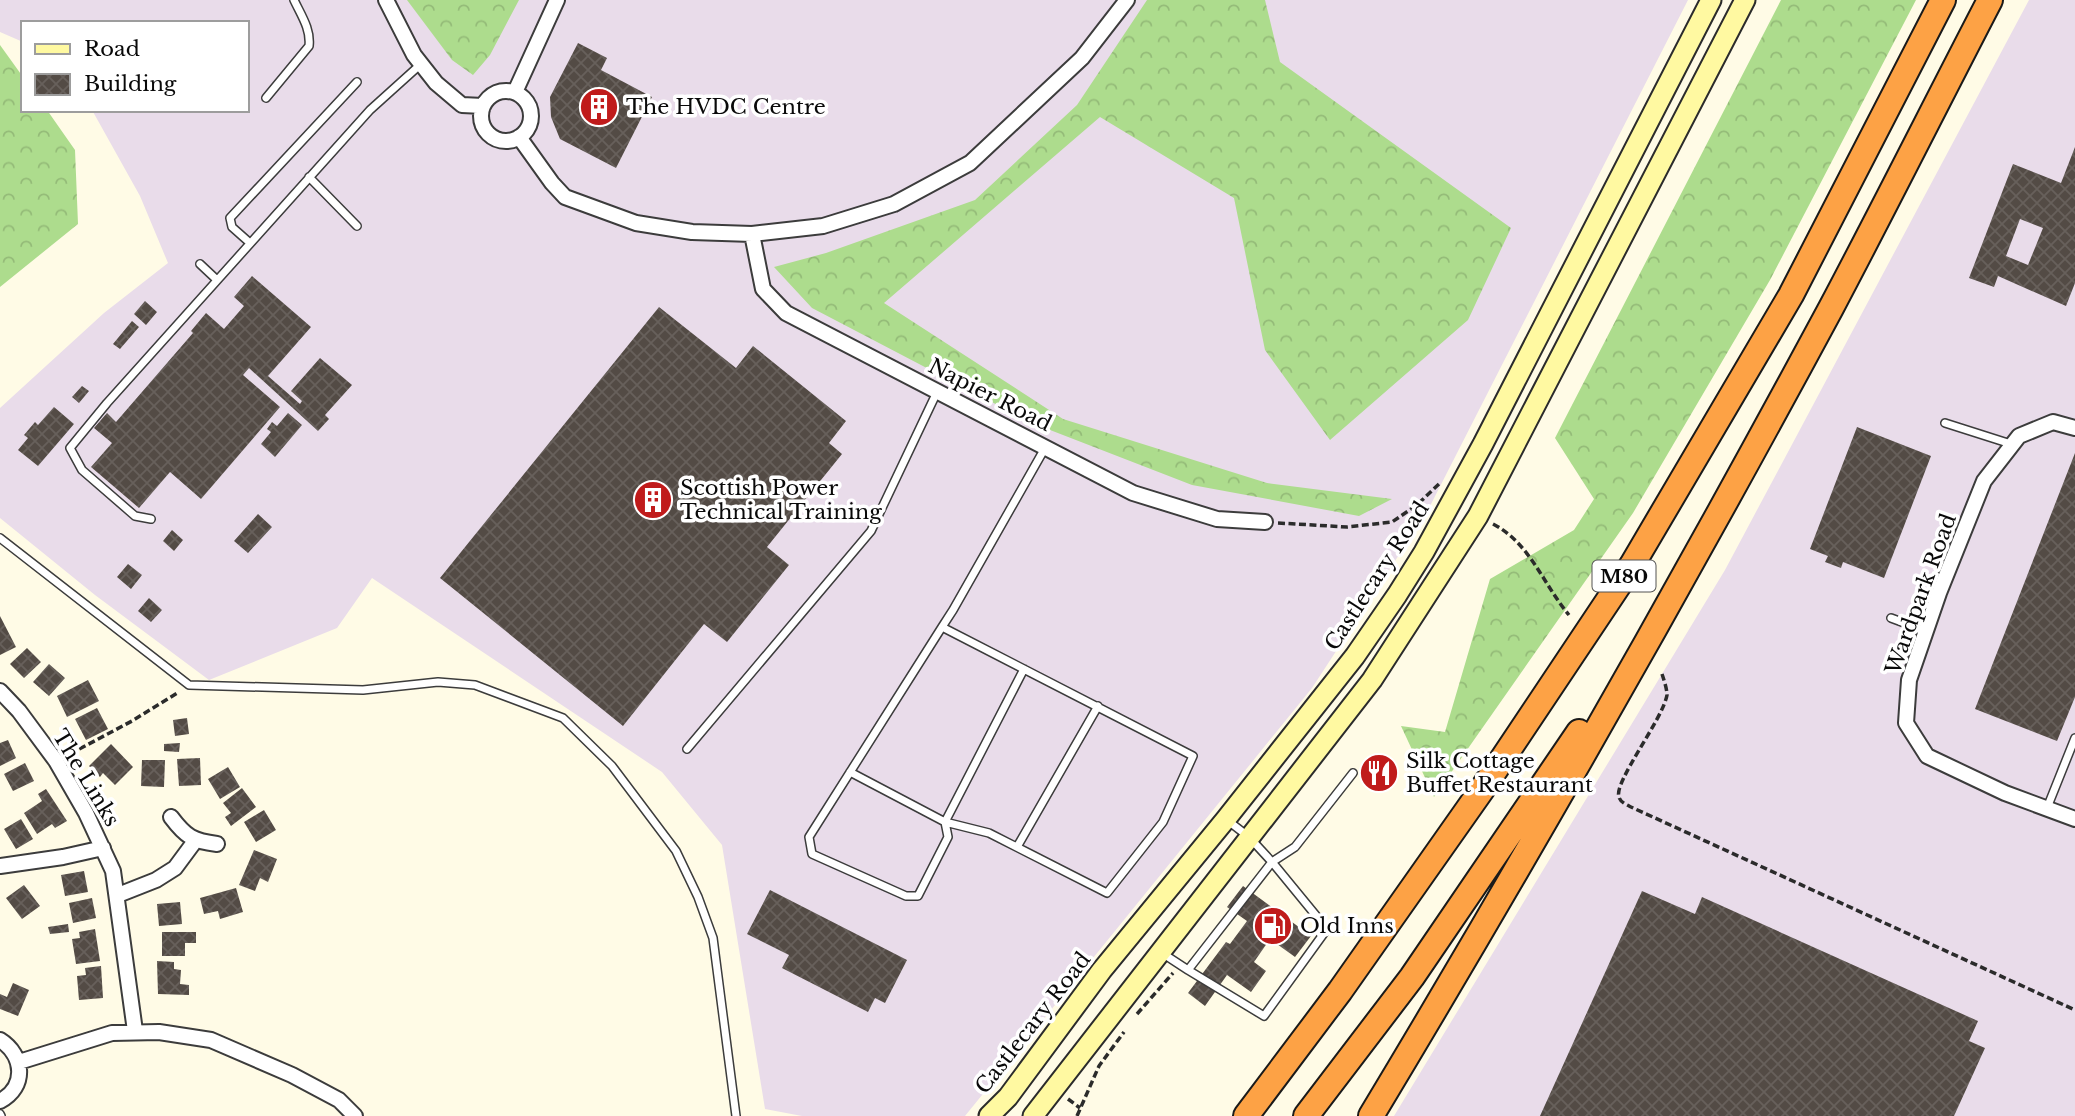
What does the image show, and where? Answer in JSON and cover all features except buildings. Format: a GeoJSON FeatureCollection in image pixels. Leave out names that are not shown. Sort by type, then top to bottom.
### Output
{"type":"FeatureCollection","features":[{"type":"Feature","properties":{"kind":"highway","name":"M80"},"geometry":{"type":"LineString","coordinates":[[1246,1116],[1340,991],[1483,788],[1632,565],[1791,295],[1943,0]]}},
{"type":"Feature","properties":{"kind":"highway","name":"M80"},"geometry":{"type":"LineString","coordinates":[[1371,1116],[1500,902],[1693,559],[1831,307],[1990,0]]}},
{"type":"Feature","properties":{"kind":"highway","name":"M80"},"geometry":{"type":"LineString","coordinates":[[1306,1116],[1420,965],[1516,828],[1693,559]]}},
{"type":"Feature","properties":{"kind":"main road","name":"Castlecary Road"},"geometry":{"type":"LineString","coordinates":[[989,1116],[1009,1097],[1102,970],[1355,656],[1424,552],[1483,444],[1711,0]]}},
{"type":"Feature","properties":{"kind":"main road"},"geometry":{"type":"LineString","coordinates":[[1033,1116],[1372,680],[1478,516],[1745,0]]}},
{"type":"Feature","properties":{"kind":"street"},"geometry":{"type":"LineString","coordinates":[[386,0],[396,23],[436,83],[462,105],[483,106]]}},
{"type":"Feature","properties":{"kind":"street"},"geometry":{"type":"LineString","coordinates":[[515,92],[557,0]]}},
{"type":"Feature","properties":{"kind":"street"},"geometry":{"type":"LineString","coordinates":[[519,137],[565,197],[636,223],[692,232],[752,234],[822,226],[894,204],[970,163],[1082,58],[1127,0]]}},
{"type":"Feature","properties":{"kind":"street"},"geometry":{"type":"LineString","coordinates":[[500,91],[515,92],[527,102],[530,125],[519,137],[505,141],[490,135],[482,122],[483,106],[500,91]]}},
{"type":"Feature","properties":{"kind":"street","name":"Napier Road"},"geometry":{"type":"LineString","coordinates":[[752,234],[763,289],[786,313],[1133,493],[1217,519],[1265,522]]}},
{"type":"Feature","properties":{"kind":"street","name":"Wardpark Road"},"geometry":{"type":"LineString","coordinates":[[2075,428],[2053,422],[2019,436],[1984,481],[1939,593],[1909,680],[1906,723],[1927,756],[2005,793],[2075,819]]}},
{"type":"Feature","properties":{"kind":"street","name":"The Links"},"geometry":{"type":"LineString","coordinates":[[0,691],[19,711],[56,761],[86,813],[113,871],[135,1031]]}},
{"type":"Feature","properties":{"kind":"street"},"geometry":{"type":"LineString","coordinates":[[171,817],[180,830],[195,841],[217,844]]}},
{"type":"Feature","properties":{"kind":"street"},"geometry":{"type":"LineString","coordinates":[[118,895],[156,880],[175,868],[195,841]]}},
{"type":"Feature","properties":{"kind":"street"},"geometry":{"type":"LineString","coordinates":[[0,866],[103,848]]}},
{"type":"Feature","properties":{"kind":"street"},"geometry":{"type":"LineString","coordinates":[[19,1062],[112,1034],[135,1031],[212,1040],[327,1093],[339,1100],[355,1116]]}},
{"type":"Feature","properties":{"kind":"street"},"geometry":{"type":"LineString","coordinates":[[0,1040],[15,1053],[19,1062],[18,1082],[13,1091],[0,1101]]}},
{"type":"Feature","properties":{"kind":"lane"},"geometry":{"type":"LineString","coordinates":[[266,98],[309,46],[310,36],[294,0]]}},
{"type":"Feature","properties":{"kind":"lane"},"geometry":{"type":"LineString","coordinates":[[151,519],[135,516],[103,489],[82,470],[70,448],[107,403],[370,110],[421,64]]}},
{"type":"Feature","properties":{"kind":"lane"},"geometry":{"type":"LineString","coordinates":[[250,243],[232,227],[230,218],[357,82]]}},
{"type":"Feature","properties":{"kind":"lane"},"geometry":{"type":"LineString","coordinates":[[309,177],[358,226]]}},
{"type":"Feature","properties":{"kind":"lane"},"geometry":{"type":"LineString","coordinates":[[200,264],[218,279]]}},
{"type":"Feature","properties":{"kind":"lane"},"geometry":{"type":"LineString","coordinates":[[687,749],[871,531],[938,391]]}},
{"type":"Feature","properties":{"kind":"lane"},"geometry":{"type":"LineString","coordinates":[[1945,423],[2012,444]]}},
{"type":"Feature","properties":{"kind":"lane"},"geometry":{"type":"LineString","coordinates":[[1024,669],[944,822],[948,838],[918,896],[906,896],[812,854],[809,836],[942,627],[1045,447]]}},
{"type":"Feature","properties":{"kind":"lane"},"geometry":{"type":"LineString","coordinates":[[0,538],[189,685],[363,690],[438,682],[475,685],[563,718],[612,766],[676,851],[698,897],[713,938],[736,1116]]}},
{"type":"Feature","properties":{"kind":"lane"},"geometry":{"type":"LineString","coordinates":[[1891,618],[1926,631]]}},
{"type":"Feature","properties":{"kind":"lane"},"geometry":{"type":"LineString","coordinates":[[849,772],[944,822],[989,833],[1107,892],[1163,822],[1193,756],[942,627]]}},
{"type":"Feature","properties":{"kind":"lane"},"geometry":{"type":"LineString","coordinates":[[1017,847],[1098,706]]}},
{"type":"Feature","properties":{"kind":"lane"},"geometry":{"type":"LineString","coordinates":[[2047,809],[2075,738]]}},
{"type":"Feature","properties":{"kind":"lane"},"geometry":{"type":"LineString","coordinates":[[1188,970],[1272,862],[1295,847],[1353,773]]}},
{"type":"Feature","properties":{"kind":"lane"},"geometry":{"type":"LineString","coordinates":[[1161,952],[1179,966],[1264,1016],[1327,929],[1272,862],[1249,837],[1226,819]]}},
{"type":"Feature","properties":{"kind":"path"},"geometry":{"type":"LineString","coordinates":[[1265,522],[1347,527],[1392,522],[1417,505],[1444,479]]}},
{"type":"Feature","properties":{"kind":"path"},"geometry":{"type":"LineString","coordinates":[[1478,516],[1505,530],[1527,552],[1569,615]]}},
{"type":"Feature","properties":{"kind":"path"},"geometry":{"type":"LineString","coordinates":[[1662,674],[1667,693],[1656,723],[1628,769],[1618,793],[1619,799],[1631,807],[2075,1010]]}},
{"type":"Feature","properties":{"kind":"path"},"geometry":{"type":"LineString","coordinates":[[56,761],[132,721],[189,685]]}},
{"type":"Feature","properties":{"kind":"path"},"geometry":{"type":"LineString","coordinates":[[1132,1021],[1179,966]]}},
{"type":"Feature","properties":{"kind":"path"},"geometry":{"type":"LineString","coordinates":[[1077,1116],[1099,1066],[1124,1032]]}},
{"type":"Feature","properties":{"kind":"shaded area"},"geometry":{"type":"Polygon","coordinates":[[[0,0],[1688,0],[1427,512],[1312,688],[965,1116],[802,1116],[765,1109],[722,845],[662,772],[372,578],[337,628],[209,680],[95,595],[0,518],[0,408],[104,313],[168,263],[140,196],[93,112],[248,112],[248,21],[21,21],[21,41],[0,32],[0,0]]]}},
{"type":"Feature","properties":{"kind":"shaded area"},"geometry":{"type":"Polygon","coordinates":[[[2029,0],[2075,0],[2075,1116],[1394,1116],[1725,570],[2029,0]]]}},
{"type":"Feature","properties":{"kind":"green space"},"geometry":{"type":"Polygon","coordinates":[[[407,0],[519,0],[490,55],[473,75],[452,60],[407,0]]]}},
{"type":"Feature","properties":{"kind":"green space"},"geometry":{"type":"Polygon","coordinates":[[[1147,0],[1265,0],[1280,62],[1511,228],[1468,320],[1330,440],[1265,350],[1234,198],[1100,117],[884,303],[1063,419],[1267,483],[1392,499],[1359,516],[1192,485],[1032,423],[812,308],[774,267],[826,253],[975,200],[1077,105],[1147,0]]]}},
{"type":"Feature","properties":{"kind":"green space"},"geometry":{"type":"Polygon","coordinates":[[[1781,0],[1916,0],[1770,280],[1633,513],[1434,797],[1401,726],[1445,732],[1490,579],[1574,530],[1594,499],[1555,438],[1781,0]]]}},
{"type":"Feature","properties":{"kind":"green space"},"geometry":{"type":"Polygon","coordinates":[[[0,45],[21,74],[21,112],[48,112],[75,150],[78,224],[0,287],[0,45]]]}},
{"type":"Feature","properties":{"kind":"place","name":"The HVDC Centre"},"geometry":{"type":"Point","coordinates":[599,107]}},
{"type":"Feature","properties":{"kind":"place","name":"Scottish Power Technical Training"},"geometry":{"type":"Point","coordinates":[653,500]}},
{"type":"Feature","properties":{"kind":"place","name":"Silk Cottage Buffet Restaurant"},"geometry":{"type":"Point","coordinates":[1379,773]}},
{"type":"Feature","properties":{"kind":"place","name":"Old Inns"},"geometry":{"type":"Point","coordinates":[1273,926]}}]}
